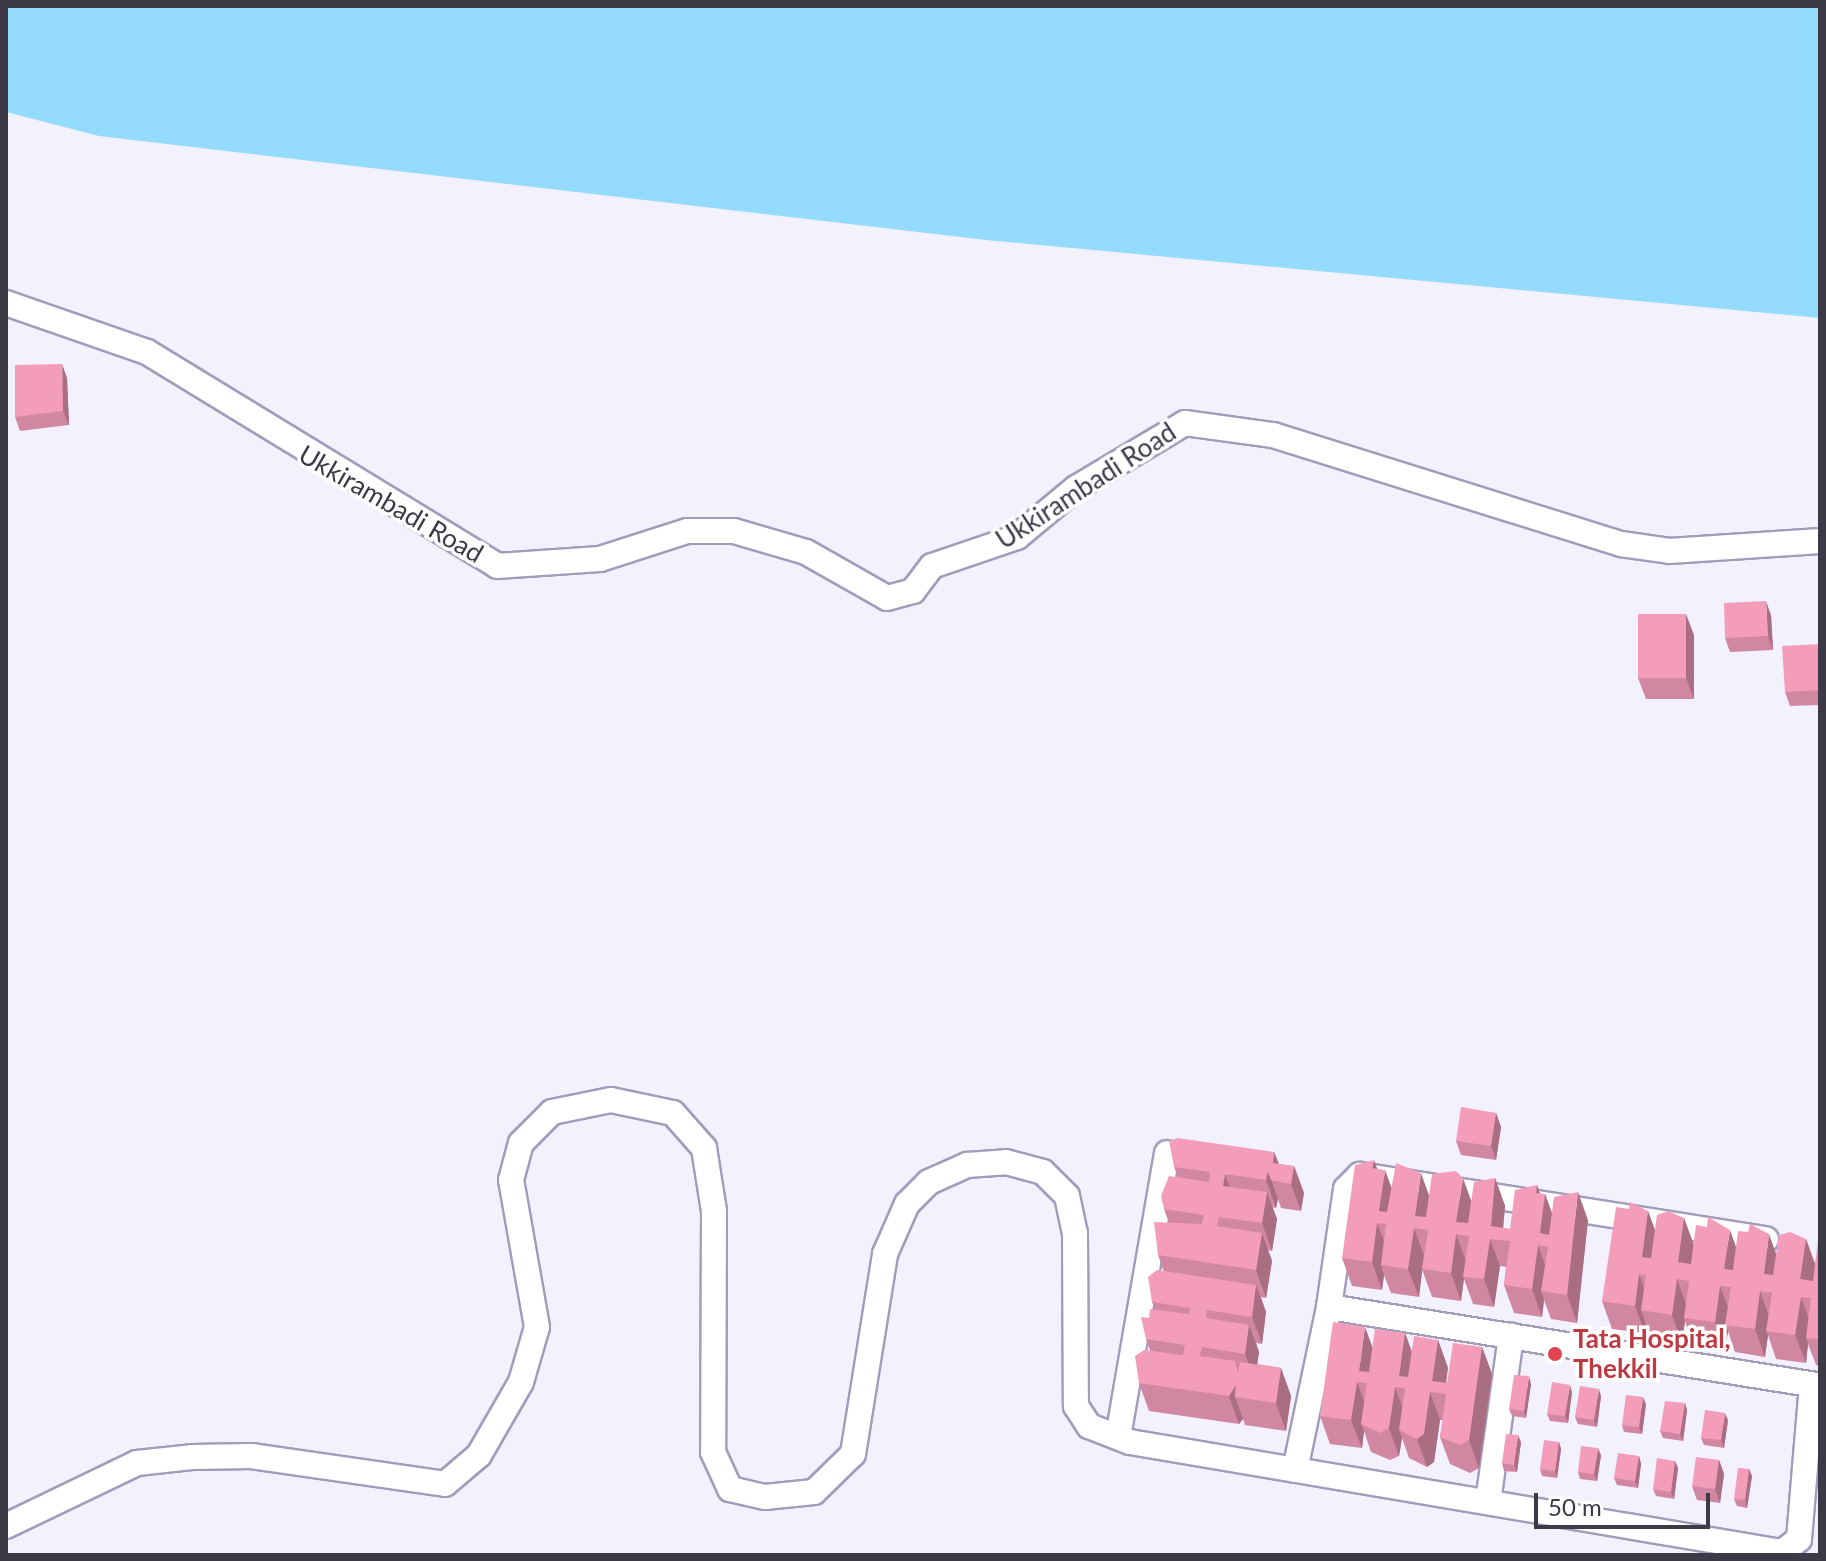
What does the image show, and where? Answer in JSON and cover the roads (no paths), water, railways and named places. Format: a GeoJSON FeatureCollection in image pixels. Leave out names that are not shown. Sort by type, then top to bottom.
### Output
{"type":"FeatureCollection","features":[{"type":"Feature","properties":{"kind":"street","name":"Ukkirambadi Road"},"geometry":{"type":"LineString","coordinates":[[6,303],[147,352],[497,566],[600,559],[687,531],[734,531],[806,552],[887,598],[913,591],[932,566],[1017,537],[1076,488],[1185,423],[1273,435],[1621,544],[1670,551],[1820,541]]}},
{"type":"Feature","properties":{"kind":"street"},"geometry":{"type":"LineString","coordinates":[[6,1526],[137,1463],[192,1457],[251,1456],[445,1484],[479,1455],[521,1382],[537,1327],[511,1180],[521,1143],[552,1112],[611,1100],[673,1113],[704,1148],[714,1211],[713,1452],[730,1489],[765,1497],[814,1492],[853,1454],[885,1254],[907,1204],[929,1182],[967,1165],[1006,1162],[1043,1172],[1067,1196],[1075,1233],[1076,1406],[1089,1426],[1118,1437],[1295,1470],[1782,1552],[1799,1539],[1816,1385],[1329,1307]]}},
{"type":"Feature","properties":{"kind":"street"},"geometry":{"type":"LineString","coordinates":[[1118,1437],[1167,1153]]}},
{"type":"Feature","properties":{"kind":"street"},"geometry":{"type":"LineString","coordinates":[[1295,1470],[1329,1307],[1346,1189],[1360,1175],[1766,1239]]}},
{"type":"Feature","properties":{"kind":"street"},"geometry":{"type":"LineString","coordinates":[[1488,1502],[1511,1336]]}},
{"type":"Feature","properties":{"kind":"water"},"geometry":{"type":"Polygon","coordinates":[[[6,6],[1820,6],[1820,318],[986,240],[99,136],[6,112],[6,6]]]}},
{"type":"Feature","properties":{"kind":"place","name":"Tata Hospital, Thekkil"},"geometry":{"type":"Point","coordinates":[1555,1354]}}]}
